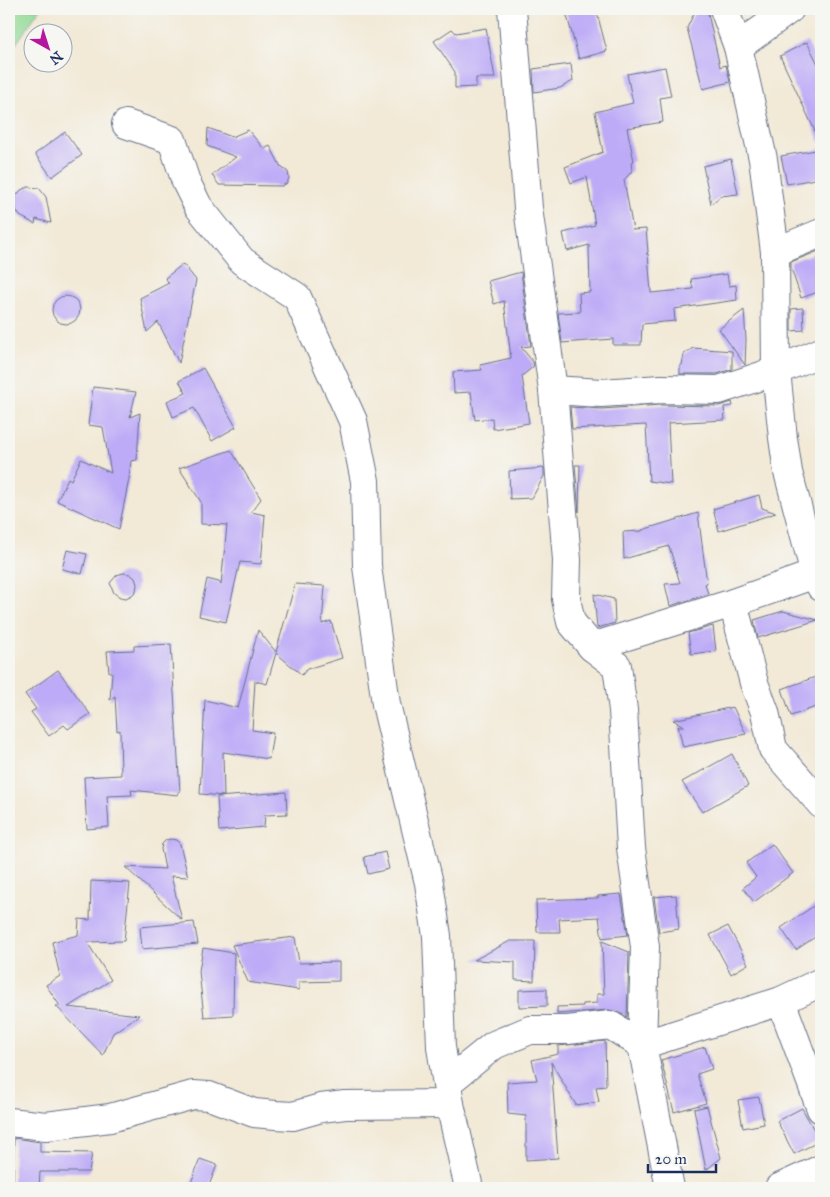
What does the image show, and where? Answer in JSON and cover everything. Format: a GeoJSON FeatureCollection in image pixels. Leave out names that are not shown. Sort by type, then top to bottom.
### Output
{"type":"FeatureCollection","features":[{"type":"Feature","properties":{"kind":"street"},"geometry":{"type":"LineString","coordinates":[[512,9],[528,208],[552,390],[567,560],[566,598],[571,622],[592,647],[617,666],[623,710],[631,848],[645,947],[642,1045],[670,1188]]}},
{"type":"Feature","properties":{"kind":"street"},"geometry":{"type":"LineString","coordinates":[[592,647],[733,603],[818,581],[788,472],[776,371],[775,252],[763,159],[738,47],[724,9]]}},
{"type":"Feature","properties":{"kind":"street"},"geometry":{"type":"LineString","coordinates":[[738,47],[790,9]]}},
{"type":"Feature","properties":{"kind":"street"},"geometry":{"type":"LineString","coordinates":[[126,124],[172,140],[186,182],[198,206],[242,261],[298,297],[353,421],[365,481],[367,566],[386,704],[429,883],[437,936],[442,1047],[448,1093],[469,1188]]}},
{"type":"Feature","properties":{"kind":"street"},"geometry":{"type":"LineString","coordinates":[[775,252],[821,233]]}},
{"type":"Feature","properties":{"kind":"street"},"geometry":{"type":"LineString","coordinates":[[552,390],[602,393],[661,389],[719,390],[776,371],[821,352]]}},
{"type":"Feature","properties":{"kind":"street"},"geometry":{"type":"LineString","coordinates":[[733,603],[754,683],[765,712],[773,749],[821,804]]}},
{"type":"Feature","properties":{"kind":"street"},"geometry":{"type":"LineString","coordinates":[[9,1122],[46,1126],[110,1118],[193,1094],[209,1096],[254,1113],[293,1116],[321,1108],[448,1093],[494,1045],[530,1030],[568,1030],[610,1025],[642,1045],[780,1001],[821,982]]}},
{"type":"Feature","properties":{"kind":"street"},"geometry":{"type":"LineString","coordinates":[[780,1001],[821,1109]]}},
{"type":"Feature","properties":{"kind":"street"},"geometry":{"type":"LineString","coordinates":[[778,1188],[821,1169]]}},
{"type":"Feature","properties":{"kind":"green space"},"geometry":{"type":"Polygon","coordinates":[[[9,9],[40,9],[31,22],[22,22],[22,35],[9,54],[9,9]]]}},
{"type":"Feature","properties":{"kind":"building"},"geometry":{"type":"Polygon","coordinates":[[[565,9],[596,9],[607,51],[579,59],[565,9]]]}},
{"type":"Feature","properties":{"kind":"building"},"geometry":{"type":"Polygon","coordinates":[[[696,9],[707,9],[720,67],[726,65],[730,82],[703,89],[687,28],[696,9]]]}},
{"type":"Feature","properties":{"kind":"building"},"geometry":{"type":"Polygon","coordinates":[[[486,28],[495,78],[476,78],[476,87],[455,88],[455,72],[434,41],[452,29],[456,33],[486,28]]]}},
{"type":"Feature","properties":{"kind":"building"},"geometry":{"type":"Polygon","coordinates":[[[807,42],[821,70],[821,144],[780,56],[807,42]]]}},
{"type":"Feature","properties":{"kind":"building"},"geometry":{"type":"Polygon","coordinates":[[[571,64],[573,81],[560,88],[534,92],[533,69],[571,64]]]}},
{"type":"Feature","properties":{"kind":"building"},"geometry":{"type":"Polygon","coordinates":[[[665,67],[671,96],[660,98],[663,122],[627,128],[634,161],[631,162],[632,171],[624,180],[633,230],[646,229],[648,252],[646,254],[648,254],[651,293],[693,289],[691,279],[727,274],[729,286],[736,285],[737,300],[674,309],[675,321],[642,324],[641,345],[613,345],[613,339],[562,343],[558,313],[580,312],[579,293],[590,292],[589,245],[567,251],[563,233],[595,225],[587,177],[571,183],[565,167],[603,152],[595,112],[633,103],[627,74],[665,67]]]}},
{"type":"Feature","properties":{"kind":"building"},"geometry":{"type":"Polygon","coordinates":[[[208,128],[232,137],[248,130],[264,149],[270,146],[281,167],[288,172],[289,178],[287,183],[282,186],[219,185],[212,175],[236,157],[207,146],[208,128]]]}},
{"type":"Feature","properties":{"kind":"building"},"geometry":{"type":"Polygon","coordinates":[[[65,132],[82,155],[52,177],[35,154],[65,132]]]}},
{"type":"Feature","properties":{"kind":"building"},"geometry":{"type":"Polygon","coordinates":[[[821,149],[821,178],[787,184],[781,156],[821,149]]]}},
{"type":"Feature","properties":{"kind":"building"},"geometry":{"type":"Polygon","coordinates":[[[731,159],[738,194],[721,196],[711,204],[703,166],[731,159]]]}},
{"type":"Feature","properties":{"kind":"building"},"geometry":{"type":"Polygon","coordinates":[[[28,187],[39,188],[46,197],[51,223],[36,219],[35,224],[20,216],[16,210],[16,196],[21,190],[28,187]]]}},
{"type":"Feature","properties":{"kind":"building"},"geometry":{"type":"Polygon","coordinates":[[[821,250],[821,291],[801,298],[791,268],[791,262],[821,250]]]}},
{"type":"Feature","properties":{"kind":"building"},"geometry":{"type":"Polygon","coordinates":[[[183,264],[196,280],[179,363],[158,322],[147,332],[140,298],[169,283],[165,278],[183,264]]]}},
{"type":"Feature","properties":{"kind":"building"},"geometry":{"type":"Polygon","coordinates":[[[521,272],[531,346],[521,347],[534,366],[522,376],[529,423],[493,429],[492,418],[475,420],[471,392],[454,393],[453,372],[482,370],[480,365],[511,358],[504,301],[494,304],[488,281],[521,272]]]}},
{"type":"Feature","properties":{"kind":"building"},"geometry":{"type":"Polygon","coordinates":[[[66,296],[76,300],[80,310],[76,320],[66,324],[56,320],[52,310],[56,300],[66,296]]]}},
{"type":"Feature","properties":{"kind":"building"},"geometry":{"type":"Polygon","coordinates":[[[803,308],[804,330],[791,331],[791,309],[803,308]]]}},
{"type":"Feature","properties":{"kind":"building"},"geometry":{"type":"Polygon","coordinates":[[[744,310],[746,340],[745,365],[719,329],[744,310]]]}},
{"type":"Feature","properties":{"kind":"building"},"geometry":{"type":"Polygon","coordinates":[[[693,348],[732,351],[732,369],[717,374],[680,374],[680,365],[682,365],[684,354],[693,348]]]}},
{"type":"Feature","properties":{"kind":"building"},"geometry":{"type":"Polygon","coordinates":[[[203,368],[236,427],[212,441],[194,408],[173,417],[167,401],[186,393],[179,381],[203,368]]]}},
{"type":"Feature","properties":{"kind":"building"},"geometry":{"type":"Polygon","coordinates":[[[93,387],[136,392],[130,417],[140,413],[137,460],[131,461],[119,529],[57,501],[68,478],[71,480],[81,459],[111,473],[103,427],[88,425],[93,387]]]}},
{"type":"Feature","properties":{"kind":"building"},"geometry":{"type":"Polygon","coordinates":[[[732,402],[733,406],[724,407],[725,420],[668,423],[671,484],[649,481],[646,425],[572,429],[570,407],[602,409],[661,405],[719,406],[732,402]]]}},
{"type":"Feature","properties":{"kind":"building"},"geometry":{"type":"Polygon","coordinates":[[[231,450],[261,499],[251,512],[265,515],[261,564],[240,562],[226,622],[199,616],[207,579],[219,582],[221,585],[227,525],[201,524],[201,502],[179,468],[231,450]]]}},
{"type":"Feature","properties":{"kind":"building"},"geometry":{"type":"Polygon","coordinates":[[[575,465],[580,465],[579,512],[575,465]]]}},
{"type":"Feature","properties":{"kind":"building"},"geometry":{"type":"Polygon","coordinates":[[[544,468],[544,476],[532,498],[510,499],[509,471],[544,468]]]}},
{"type":"Feature","properties":{"kind":"building"},"geometry":{"type":"Polygon","coordinates":[[[759,495],[762,508],[776,513],[719,531],[713,509],[759,495]]]}},
{"type":"Feature","properties":{"kind":"building"},"geometry":{"type":"Polygon","coordinates":[[[698,513],[707,583],[705,584],[708,594],[670,606],[665,584],[680,583],[669,546],[624,559],[623,532],[642,531],[698,513]]]}},
{"type":"Feature","properties":{"kind":"building"},"geometry":{"type":"Polygon","coordinates":[[[67,550],[87,554],[82,574],[62,569],[67,550]]]}},
{"type":"Feature","properties":{"kind":"building"},"geometry":{"type":"Polygon","coordinates":[[[123,573],[130,574],[135,578],[137,584],[136,591],[126,598],[114,593],[110,583],[117,575],[123,573]]]}},
{"type":"Feature","properties":{"kind":"building"},"geometry":{"type":"Polygon","coordinates":[[[295,584],[325,586],[322,624],[331,621],[342,658],[307,669],[302,675],[276,653],[267,684],[255,681],[252,730],[273,733],[269,759],[223,752],[224,796],[200,794],[205,700],[238,708],[258,630],[276,652],[295,584]]]}},
{"type":"Feature","properties":{"kind":"building"},"geometry":{"type":"Polygon","coordinates":[[[594,594],[614,599],[615,623],[597,628],[594,594]]]}},
{"type":"Feature","properties":{"kind":"building"},"geometry":{"type":"Polygon","coordinates":[[[783,611],[818,620],[758,638],[754,620],[783,611]]]}},
{"type":"Feature","properties":{"kind":"building"},"geometry":{"type":"Polygon","coordinates":[[[713,626],[716,651],[691,654],[688,633],[713,626]]]}},
{"type":"Feature","properties":{"kind":"building"},"geometry":{"type":"Polygon","coordinates":[[[171,644],[180,792],[178,792],[178,795],[131,790],[132,795],[107,796],[109,827],[87,829],[84,777],[121,775],[120,730],[117,731],[115,696],[110,700],[112,672],[109,672],[107,651],[134,650],[134,646],[171,644]]]}},
{"type":"Feature","properties":{"kind":"building"},"geometry":{"type":"Polygon","coordinates":[[[58,670],[90,714],[68,729],[64,725],[49,736],[31,712],[36,709],[25,694],[58,670]]]}},
{"type":"Feature","properties":{"kind":"building"},"geometry":{"type":"Polygon","coordinates":[[[821,675],[821,705],[791,716],[782,689],[821,675]]]}},
{"type":"Feature","properties":{"kind":"building"},"geometry":{"type":"Polygon","coordinates":[[[733,707],[746,734],[683,747],[678,726],[684,726],[673,720],[733,707]]]}},
{"type":"Feature","properties":{"kind":"building"},"geometry":{"type":"Polygon","coordinates":[[[732,754],[748,786],[702,812],[682,782],[732,754]]]}},
{"type":"Feature","properties":{"kind":"building"},"geometry":{"type":"Polygon","coordinates":[[[286,792],[287,814],[265,815],[264,827],[219,831],[217,797],[286,792]]]}},
{"type":"Feature","properties":{"kind":"building"},"geometry":{"type":"Polygon","coordinates":[[[166,840],[176,840],[180,844],[188,877],[171,876],[182,920],[125,867],[165,869],[161,849],[162,844],[166,840]]]}},
{"type":"Feature","properties":{"kind":"building"},"geometry":{"type":"Polygon","coordinates":[[[772,844],[793,873],[754,902],[743,888],[756,877],[746,863],[772,844]]]}},
{"type":"Feature","properties":{"kind":"building"},"geometry":{"type":"Polygon","coordinates":[[[385,852],[389,869],[368,874],[364,857],[385,852]]]}},
{"type":"Feature","properties":{"kind":"building"},"geometry":{"type":"Polygon","coordinates":[[[91,881],[130,883],[124,941],[87,942],[111,980],[68,1007],[139,1015],[113,1033],[103,1055],[56,1006],[60,1006],[46,985],[60,976],[52,942],[78,935],[79,919],[90,920],[91,881]]]}},
{"type":"Feature","properties":{"kind":"building"},"geometry":{"type":"Polygon","coordinates":[[[621,894],[628,935],[602,938],[599,917],[559,919],[560,932],[537,932],[536,900],[598,898],[598,896],[621,894]]]}},
{"type":"Feature","properties":{"kind":"building"},"geometry":{"type":"Polygon","coordinates":[[[676,895],[679,929],[659,932],[654,897],[676,895]]]}},
{"type":"Feature","properties":{"kind":"building"},"geometry":{"type":"Polygon","coordinates":[[[821,901],[821,933],[796,950],[781,928],[821,901]]]}},
{"type":"Feature","properties":{"kind":"building"},"geometry":{"type":"Polygon","coordinates":[[[194,922],[198,944],[142,949],[140,927],[194,922]]]}},
{"type":"Feature","properties":{"kind":"building"},"geometry":{"type":"Polygon","coordinates":[[[728,926],[748,964],[731,974],[710,935],[728,926]]]}},
{"type":"Feature","properties":{"kind":"building"},"geometry":{"type":"Polygon","coordinates":[[[295,937],[299,963],[339,962],[339,981],[299,982],[299,990],[248,982],[232,945],[295,937]]]}},
{"type":"Feature","properties":{"kind":"building"},"geometry":{"type":"Polygon","coordinates":[[[510,941],[535,941],[534,981],[515,980],[515,962],[474,960],[510,941]]]}},
{"type":"Feature","properties":{"kind":"building"},"geometry":{"type":"Polygon","coordinates":[[[602,941],[629,952],[627,1017],[609,1010],[557,1014],[557,1007],[583,1006],[583,1004],[597,1003],[597,994],[604,994],[602,941]]]}},
{"type":"Feature","properties":{"kind":"building"},"geometry":{"type":"Polygon","coordinates":[[[203,948],[234,953],[233,1015],[204,1017],[199,971],[203,948]]]}},
{"type":"Feature","properties":{"kind":"building"},"geometry":{"type":"Polygon","coordinates":[[[547,989],[547,1006],[519,1007],[519,990],[547,989]]]}},
{"type":"Feature","properties":{"kind":"building"},"geometry":{"type":"Polygon","coordinates":[[[605,1041],[606,1086],[596,1087],[599,1102],[576,1105],[551,1062],[558,1158],[526,1160],[526,1116],[508,1114],[507,1082],[537,1080],[532,1060],[558,1054],[558,1046],[605,1041]]]}},
{"type":"Feature","properties":{"kind":"building"},"geometry":{"type":"Polygon","coordinates":[[[705,1047],[712,1069],[697,1074],[706,1103],[674,1112],[661,1060],[705,1047]]]}},
{"type":"Feature","properties":{"kind":"building"},"geometry":{"type":"Polygon","coordinates":[[[759,1097],[764,1124],[743,1128],[738,1100],[759,1097]]]}},
{"type":"Feature","properties":{"kind":"building"},"geometry":{"type":"Polygon","coordinates":[[[707,1106],[721,1158],[706,1170],[694,1109],[707,1106]]]}},
{"type":"Feature","properties":{"kind":"building"},"geometry":{"type":"Polygon","coordinates":[[[802,1108],[820,1141],[794,1154],[777,1121],[802,1108]]]}},
{"type":"Feature","properties":{"kind":"building"},"geometry":{"type":"Polygon","coordinates":[[[14,1138],[40,1142],[40,1152],[92,1153],[89,1172],[40,1172],[39,1188],[13,1188],[14,1138]]]}},
{"type":"Feature","properties":{"kind":"building"},"geometry":{"type":"Polygon","coordinates":[[[200,1159],[217,1165],[208,1188],[189,1188],[200,1159]]]}}]}
